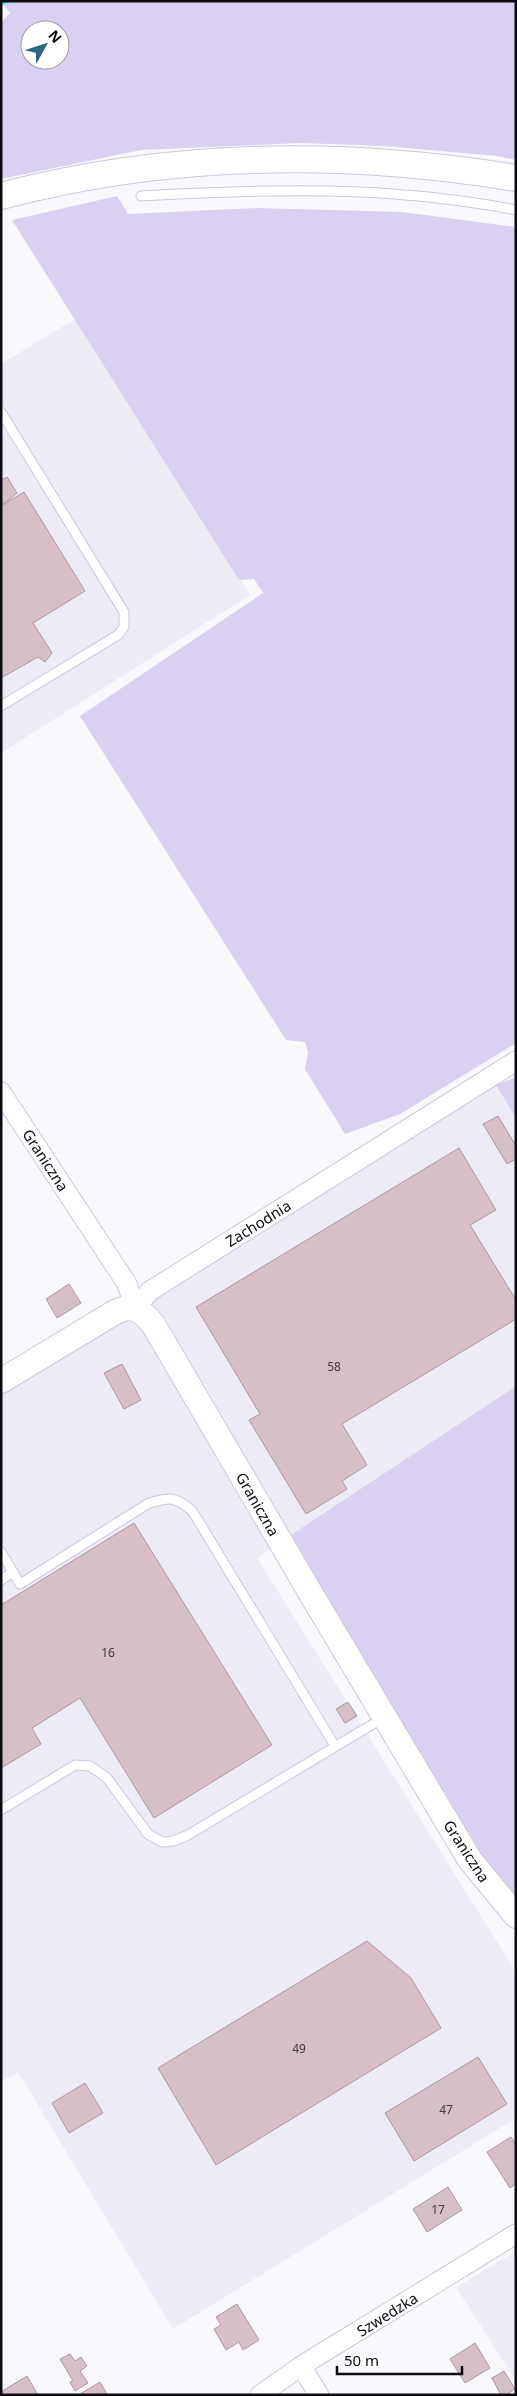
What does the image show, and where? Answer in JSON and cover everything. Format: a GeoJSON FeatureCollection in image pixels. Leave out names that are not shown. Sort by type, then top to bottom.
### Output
{"type":"FeatureCollection","features":[{"type":"Feature","properties":{"kind":"main road"},"geometry":{"type":"LineString","coordinates":[[1,196],[65,181],[138,169],[181,164],[267,160],[378,162],[431,166],[516,178]]}},
{"type":"Feature","properties":{"kind":"street","name":"Zachodnia"},"geometry":{"type":"LineString","coordinates":[[136,1308],[150,1291],[516,1061]]}},
{"type":"Feature","properties":{"kind":"street","name":"Graniczna"},"geometry":{"type":"LineString","coordinates":[[1,1092],[127,1284],[136,1308],[153,1324],[470,1860],[516,1916]]}},
{"type":"Feature","properties":{"kind":"street"},"geometry":{"type":"LineString","coordinates":[[1,1382],[117,1311],[126,1307],[136,1308]]}},
{"type":"Feature","properties":{"kind":"street","name":"Szwedzka"},"geometry":{"type":"LineString","coordinates":[[260,2395],[301,2366],[516,2234]]}},
{"type":"Feature","properties":{"kind":"street"},"geometry":{"type":"LineString","coordinates":[[301,2366],[319,2395]]}},
{"type":"Feature","properties":{"kind":"lane"},"geometry":{"type":"LineString","coordinates":[[141,196],[298,189],[396,192],[516,210]]}},
{"type":"Feature","properties":{"kind":"lane"},"geometry":{"type":"LineString","coordinates":[[1,412],[124,612],[124,627],[118,635],[1,706]]}},
{"type":"Feature","properties":{"kind":"lane"},"geometry":{"type":"LineString","coordinates":[[1,1552],[20,1584],[149,1503],[167,1498],[181,1500],[193,1512],[335,1746]]}},
{"type":"Feature","properties":{"kind":"lane"},"geometry":{"type":"LineString","coordinates":[[1,1580],[13,1572]]}},
{"type":"Feature","properties":{"kind":"lane"},"geometry":{"type":"LineString","coordinates":[[1,1810],[75,1765],[90,1766],[107,1778],[148,1834],[162,1842],[174,1841],[188,1835],[384,1716]]}},
{"type":"Feature","properties":{"kind":"shaded area"},"geometry":{"type":"Polygon","coordinates":[[[1,1],[516,1],[516,160],[497,156],[384,146],[301,143],[141,150],[1,179],[1,23],[10,13],[1,1]]]}},
{"type":"Feature","properties":{"kind":"shaded area"},"geometry":{"type":"Polygon","coordinates":[[[117,196],[128,214],[257,208],[402,212],[516,227],[516,1043],[400,1114],[345,1134],[305,1069],[308,1053],[305,1042],[286,1040],[80,716],[263,593],[254,579],[239,580],[12,220],[117,196]]]}},
{"type":"Feature","properties":{"kind":"shaded area"},"geometry":{"type":"Polygon","coordinates":[[[75,319],[250,595],[1,753],[1,364],[75,319]]]}},
{"type":"Feature","properties":{"kind":"shaded area"},"geometry":{"type":"Polygon","coordinates":[[[516,1077],[516,1118],[496,1085],[516,1077]]]}},
{"type":"Feature","properties":{"kind":"shaded area"},"geometry":{"type":"Polygon","coordinates":[[[496,1085],[516,1118],[516,1386],[257,1558],[516,1972],[516,2118],[173,2329],[18,2072],[1,2082],[1,1390],[496,1085]]]}},
{"type":"Feature","properties":{"kind":"shaded area"},"geometry":{"type":"Polygon","coordinates":[[[516,1386],[516,1900],[480,1853],[285,1539],[516,1386]]]}},
{"type":"Feature","properties":{"kind":"shaded area"},"geometry":{"type":"Polygon","coordinates":[[[516,2251],[516,2381],[456,2287],[516,2251]]]}},
{"type":"Feature","properties":{"kind":"building"},"geometry":{"type":"Polygon","coordinates":[[[7,477],[17,493],[4,504],[1,502],[1,480],[7,477]]]}},
{"type":"Feature","properties":{"kind":"building"},"geometry":{"type":"Polygon","coordinates":[[[24,492],[85,591],[33,623],[52,653],[45,662],[38,657],[1,678],[1,506],[24,492]]]}},
{"type":"Feature","properties":{"kind":"building"},"geometry":{"type":"Polygon","coordinates":[[[498,1116],[516,1146],[516,1159],[507,1164],[483,1124],[498,1116]]]}},
{"type":"Feature","properties":{"kind":"building"},"geometry":{"type":"Polygon","coordinates":[[[459,1148],[496,1210],[470,1225],[516,1300],[516,1319],[342,1424],[367,1465],[342,1481],[347,1489],[306,1514],[249,1420],[260,1414],[196,1307],[459,1148]]]}},
{"type":"Feature","properties":{"kind":"building"},"geometry":{"type":"Polygon","coordinates":[[[69,1284],[81,1303],[57,1318],[46,1299],[69,1284]]]}},
{"type":"Feature","properties":{"kind":"building"},"geometry":{"type":"Polygon","coordinates":[[[122,1364],[141,1400],[124,1409],[104,1373],[122,1364]]]}},
{"type":"Feature","properties":{"kind":"building"},"geometry":{"type":"Polygon","coordinates":[[[134,1523],[272,1745],[154,1818],[80,1698],[32,1728],[41,1744],[1,1768],[1,1605],[134,1523]]]}},
{"type":"Feature","properties":{"kind":"building"},"geometry":{"type":"Polygon","coordinates":[[[348,1702],[357,1716],[345,1723],[336,1709],[348,1702]]]}},
{"type":"Feature","properties":{"kind":"building"},"geometry":{"type":"Polygon","coordinates":[[[367,1941],[411,1978],[441,2028],[216,2165],[158,2068],[367,1941]]]}},
{"type":"Feature","properties":{"kind":"building"},"geometry":{"type":"Polygon","coordinates":[[[478,2057],[507,2104],[414,2161],[385,2113],[478,2057]]]}},
{"type":"Feature","properties":{"kind":"building"},"geometry":{"type":"Polygon","coordinates":[[[85,2083],[103,2113],[69,2133],[52,2103],[85,2083]]]}},
{"type":"Feature","properties":{"kind":"building"},"geometry":{"type":"Polygon","coordinates":[[[511,2137],[516,2144],[516,2184],[510,2188],[487,2152],[511,2137]]]}},
{"type":"Feature","properties":{"kind":"building"},"geometry":{"type":"Polygon","coordinates":[[[448,2187],[462,2210],[427,2232],[413,2209],[448,2187]]]}},
{"type":"Feature","properties":{"kind":"building"},"geometry":{"type":"Polygon","coordinates":[[[237,2304],[259,2340],[243,2350],[239,2342],[226,2350],[214,2329],[221,2325],[216,2317],[237,2304]]]}},
{"type":"Feature","properties":{"kind":"building"},"geometry":{"type":"Polygon","coordinates":[[[475,2343],[490,2368],[465,2383],[450,2359],[475,2343]]]}},
{"type":"Feature","properties":{"kind":"building"},"geometry":{"type":"Polygon","coordinates":[[[70,2354],[75,2361],[81,2357],[87,2366],[80,2371],[88,2383],[75,2391],[70,2382],[73,2381],[60,2359],[70,2354]]]}},
{"type":"Feature","properties":{"kind":"building"},"geometry":{"type":"Polygon","coordinates":[[[504,2371],[515,2389],[506,2395],[501,2395],[492,2378],[504,2371]]]}},
{"type":"Feature","properties":{"kind":"building"},"geometry":{"type":"Polygon","coordinates":[[[27,2376],[38,2395],[3,2395],[1,2392],[27,2376]]]}},
{"type":"Feature","properties":{"kind":"building"},"geometry":{"type":"Polygon","coordinates":[[[100,2382],[107,2394],[80,2394],[100,2382]]]}},
{"type":"Feature","properties":{"kind":"waterway"},"geometry":{"type":"LineString","coordinates":[[1,3],[7,1]]}}]}
